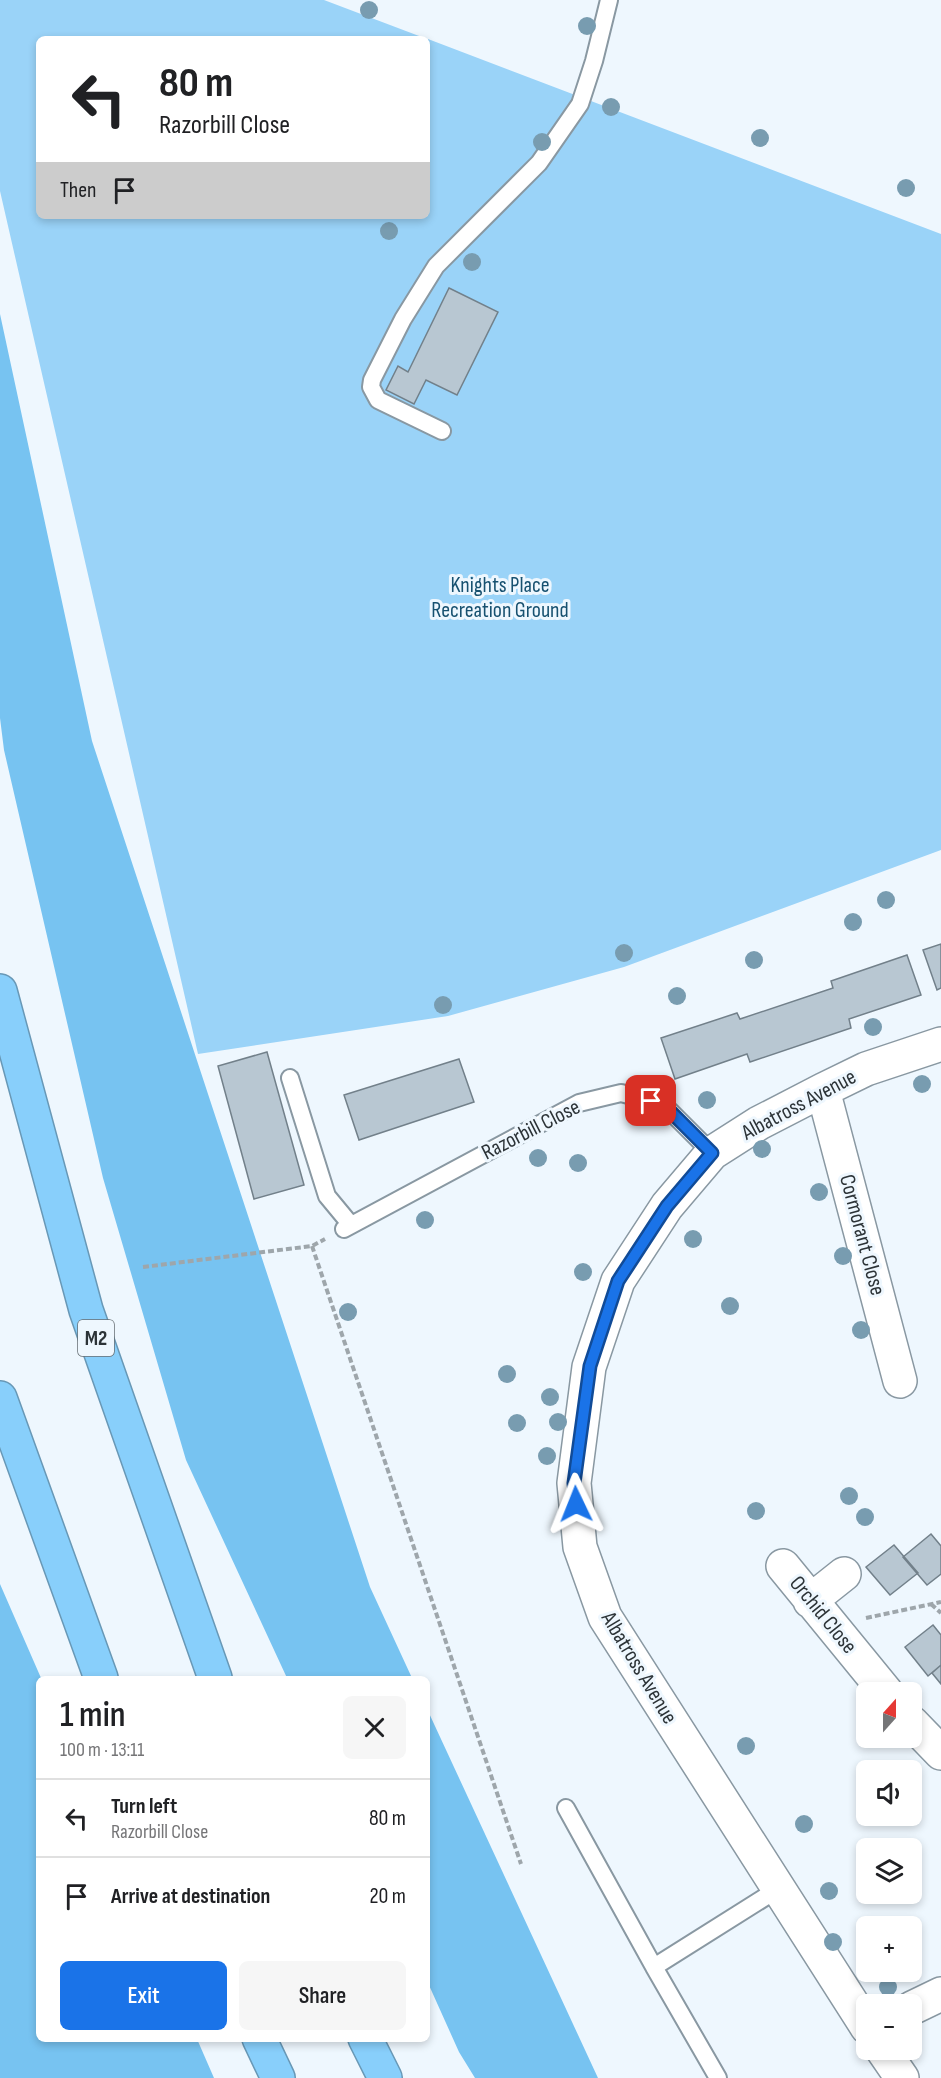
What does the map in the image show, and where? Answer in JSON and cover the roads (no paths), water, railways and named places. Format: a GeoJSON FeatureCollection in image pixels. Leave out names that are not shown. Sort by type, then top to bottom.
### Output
{"type":"FeatureCollection","features":[{"type":"Feature","properties":{"kind":"highway","name":"M2"},"geometry":{"type":"LineString","coordinates":[[0,991],[86,1310],[214,1676]]}},
{"type":"Feature","properties":{"kind":"highway"},"geometry":{"type":"LineString","coordinates":[[0,1398],[100,1676]]}},
{"type":"Feature","properties":{"kind":"highway"},"geometry":{"type":"LineString","coordinates":[[261,2042],[278,2078]]}},
{"type":"Feature","properties":{"kind":"highway"},"geometry":{"type":"LineString","coordinates":[[367,2042],[385,2078]]}},
{"type":"Feature","properties":{"kind":"street","name":"Albatross Avenue"},"geometry":{"type":"LineString","coordinates":[[856,2011],[605,1617],[580,1547],[574,1483],[590,1366],[618,1281],[667,1206],[712,1153],[759,1123],[866,1069],[941,1044]]}},
{"type":"Feature","properties":{"kind":"street","name":"Cormorant Close"},"geometry":{"type":"LineString","coordinates":[[823,1090],[900,1381]]}},
{"type":"Feature","properties":{"kind":"street","name":"Orchid Close"},"geometry":{"type":"LineString","coordinates":[[783,1566],[878,1682]]}},
{"type":"Feature","properties":{"kind":"street"},"geometry":{"type":"LineString","coordinates":[[820,1613],[844,1574]]}},
{"type":"Feature","properties":{"kind":"street"},"geometry":{"type":"LineString","coordinates":[[922,1733],[941,1753]]}},
{"type":"Feature","properties":{"kind":"street"},"geometry":{"type":"LineString","coordinates":[[922,2003],[941,1994]]}},
{"type":"Feature","properties":{"kind":"street"},"geometry":{"type":"LineString","coordinates":[[890,2060],[902,2078]]}},
{"type":"Feature","properties":{"kind":"lane"},"geometry":{"type":"LineString","coordinates":[[442,431],[378,400],[370,387],[372,380],[403,319],[436,266],[539,163],[574,114],[586,88],[609,0]]}},
{"type":"Feature","properties":{"kind":"lane","name":"Razorbill Close"},"geometry":{"type":"LineString","coordinates":[[290,1078],[327,1196],[347,1227],[579,1103],[621,1093],[663,1104],[712,1153]]}},
{"type":"Feature","properties":{"kind":"lane"},"geometry":{"type":"LineString","coordinates":[[566,1808],[718,2078]]}},
{"type":"Feature","properties":{"kind":"lane"},"geometry":{"type":"LineString","coordinates":[[654,1966],[778,1889]]}},
{"type":"Feature","properties":{"kind":"park label","name":"Knights Place Recreation Ground"},"geometry":{"type":"Point","coordinates":[500,598]}}]}
